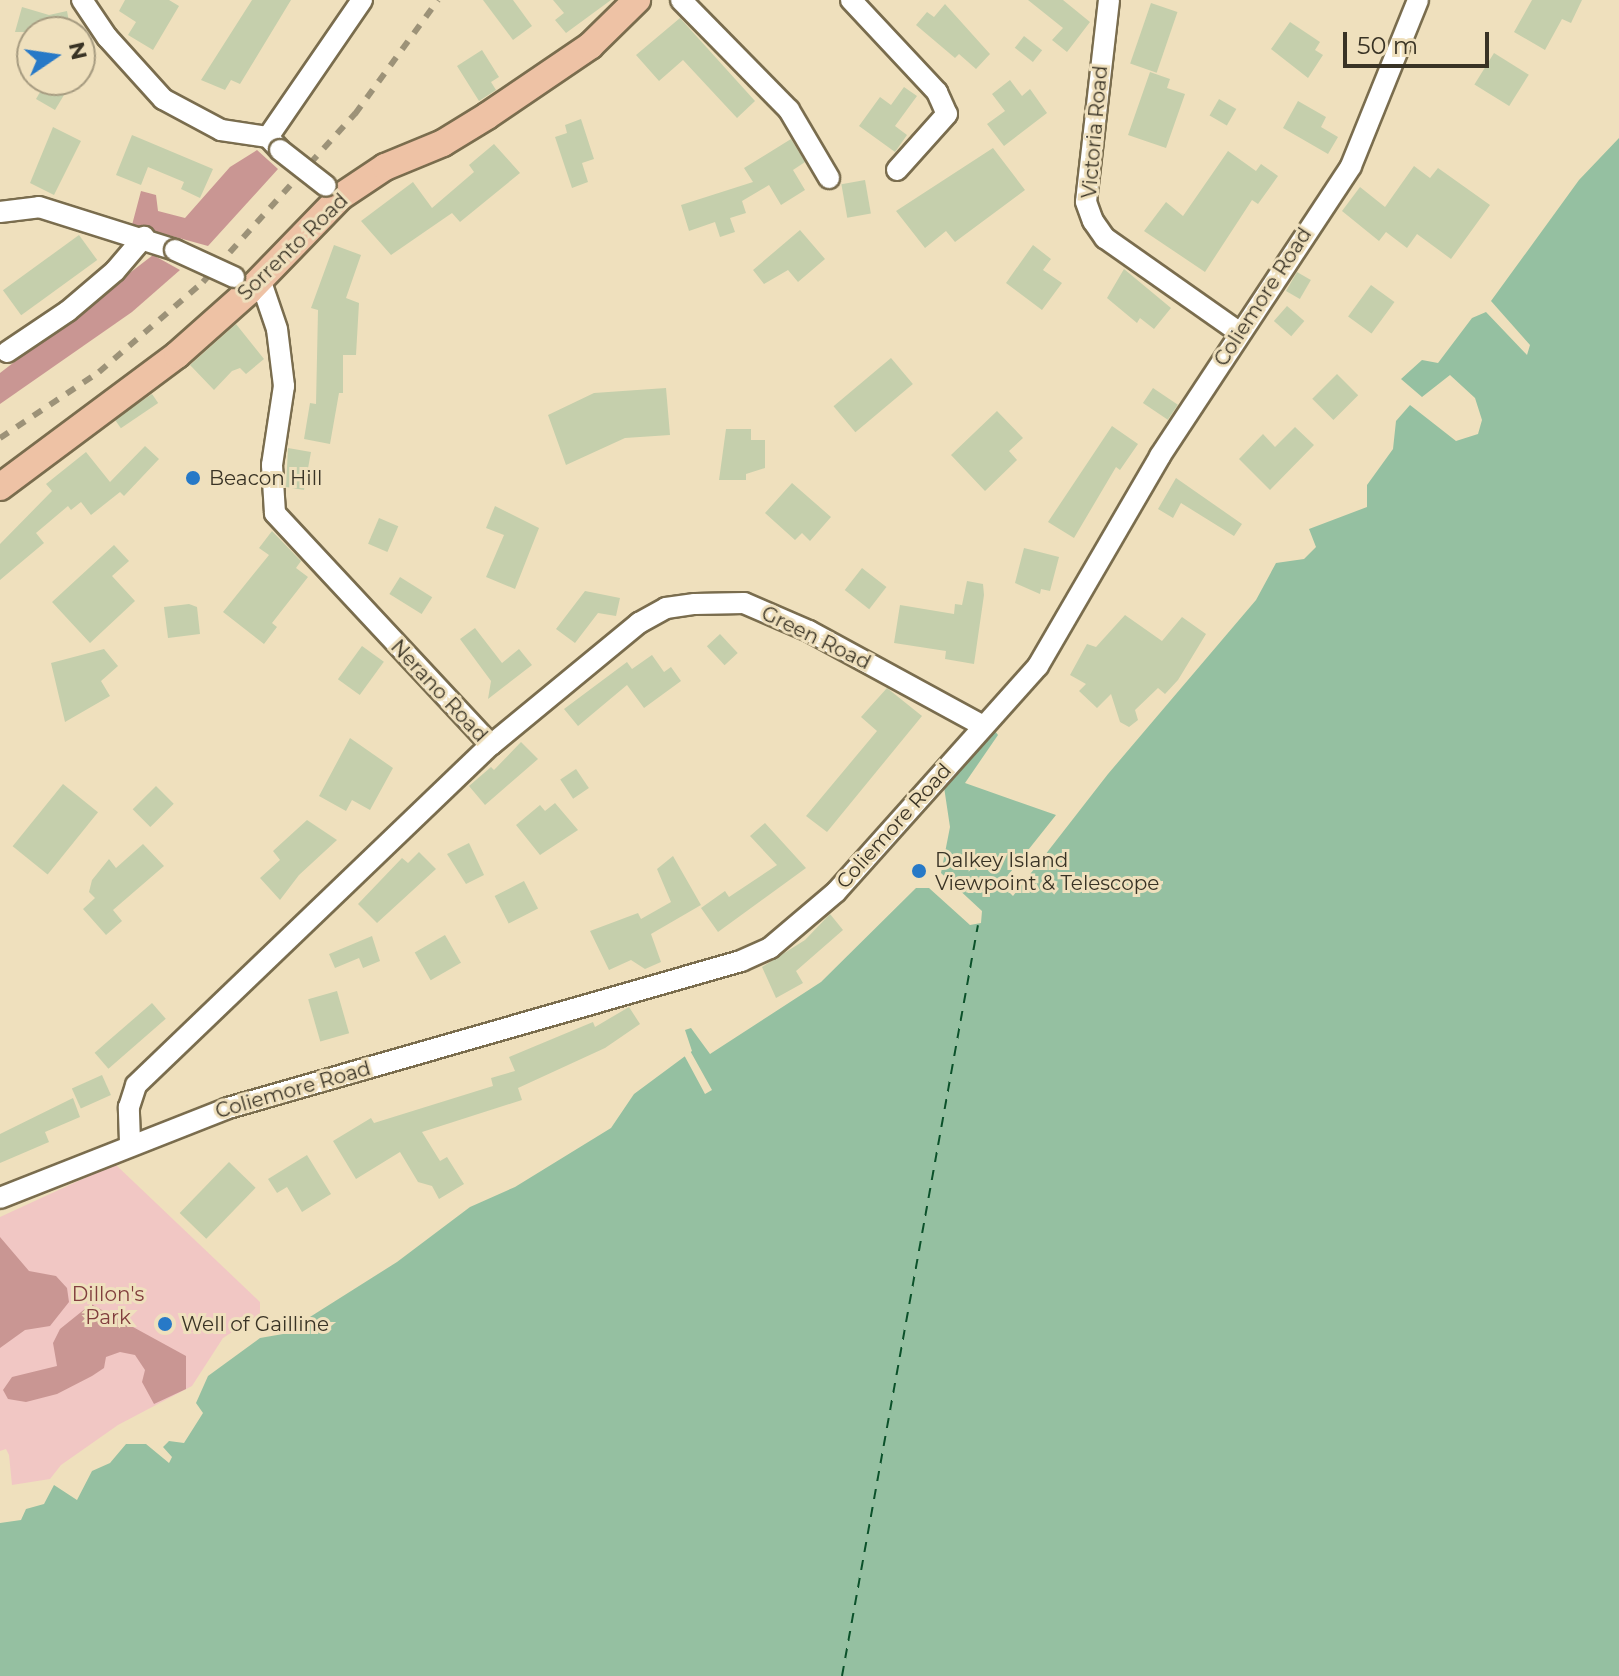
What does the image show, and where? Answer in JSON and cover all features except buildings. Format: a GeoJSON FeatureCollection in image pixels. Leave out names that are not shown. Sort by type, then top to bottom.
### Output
{"type":"FeatureCollection","features":[{"type":"Feature","properties":{"kind":"main road","name":"Sorrento Road"},"geometry":{"type":"LineString","coordinates":[[0,487],[177,355],[333,192],[443,143],[500,107],[590,46],[637,0]]}},
{"type":"Feature","properties":{"kind":"street"},"geometry":{"type":"LineString","coordinates":[[82,0],[107,37],[163,99],[221,130],[274,143],[333,192]]}},
{"type":"Feature","properties":{"kind":"street"},"geometry":{"type":"LineString","coordinates":[[274,143],[362,0]]}},
{"type":"Feature","properties":{"kind":"street"},"geometry":{"type":"LineString","coordinates":[[681,0],[789,110],[829,178]]}},
{"type":"Feature","properties":{"kind":"street"},"geometry":{"type":"LineString","coordinates":[[851,0],[937,92],[947,114],[897,170]]}},
{"type":"Feature","properties":{"kind":"street","name":"Victoria Road"},"geometry":{"type":"LineString","coordinates":[[1109,0],[1086,202],[1093,221],[1105,238],[1240,333]]}},
{"type":"Feature","properties":{"kind":"street","name":"Coliemore Road"},"geometry":{"type":"LineString","coordinates":[[0,1198],[130,1142],[228,1108],[714,969],[770,948],[836,892],[983,726],[1058,635],[1160,456],[1351,166],[1418,0]]}},
{"type":"Feature","properties":{"kind":"street"},"geometry":{"type":"LineString","coordinates":[[0,212],[39,207],[144,237],[248,282]]}},
{"type":"Feature","properties":{"kind":"street"},"geometry":{"type":"LineString","coordinates":[[7,352],[68,311],[115,271],[144,237]]}},
{"type":"Feature","properties":{"kind":"street","name":"Nerano Road"},"geometry":{"type":"LineString","coordinates":[[130,1142],[129,1107],[136,1085],[491,745],[275,513],[272,465],[284,386],[277,329],[248,282]]}},
{"type":"Feature","properties":{"kind":"street","name":"Green Road"},"geometry":{"type":"LineString","coordinates":[[491,745],[639,623],[666,608],[695,604],[744,603],[809,631],[983,726]]}},
{"type":"Feature","properties":{"kind":"green space","name":"Dillon's Park"},"geometry":{"type":"Polygon","coordinates":[[[115,1164],[260,1302],[260,1314],[223,1338],[192,1386],[118,1425],[61,1465],[50,1479],[12,1485],[9,1455],[6,1449],[0,1451],[0,1217],[115,1164]]]}},
{"type":"Feature","properties":{"kind":"shaded area"},"geometry":{"type":"Polygon","coordinates":[[[1619,138],[1619,1676],[0,1676],[0,1523],[21,1520],[26,1509],[44,1504],[54,1485],[77,1500],[92,1471],[110,1463],[126,1444],[146,1444],[169,1463],[172,1457],[163,1447],[169,1441],[184,1443],[203,1413],[196,1403],[208,1376],[260,1338],[283,1334],[397,1262],[470,1207],[515,1187],[611,1128],[634,1094],[692,1051],[685,1030],[691,1028],[710,1054],[821,982],[916,888],[929,888],[970,925],[981,923],[982,911],[941,873],[950,827],[944,787],[995,731],[998,735],[965,783],[1056,815],[1001,884],[1013,896],[1108,774],[1256,600],[1276,563],[1304,559],[1316,547],[1309,529],[1367,507],[1367,485],[1393,449],[1396,421],[1410,405],[1456,441],[1478,434],[1482,420],[1475,398],[1450,375],[1422,397],[1401,379],[1422,360],[1438,363],[1472,318],[1486,312],[1527,355],[1530,345],[1491,301],[1579,180],[1619,138]]]}},
{"type":"Feature","properties":{"kind":"shaded area"},"geometry":{"type":"Polygon","coordinates":[[[257,150],[278,169],[208,246],[132,225],[141,191],[156,195],[158,211],[185,218],[230,167],[257,150]]]}},
{"type":"Feature","properties":{"kind":"shaded area"},"geometry":{"type":"Polygon","coordinates":[[[153,255],[180,270],[132,312],[0,404],[0,373],[153,255]]]}},
{"type":"Feature","properties":{"kind":"shaded area"},"geometry":{"type":"Polygon","coordinates":[[[0,1237],[29,1271],[56,1276],[67,1288],[69,1302],[50,1326],[25,1330],[0,1348],[0,1237]]]}},
{"type":"Feature","properties":{"kind":"shaded area"},"geometry":{"type":"Polygon","coordinates":[[[91,1304],[186,1356],[186,1389],[154,1404],[142,1382],[145,1370],[135,1355],[120,1352],[106,1357],[104,1368],[92,1376],[57,1394],[26,1402],[8,1399],[3,1390],[12,1377],[57,1366],[53,1343],[60,1329],[91,1304]]]}},
{"type":"Feature","properties":{"kind":"pier"},"geometry":{"type":"Polygon","coordinates":[[[683,1038],[712,1090],[705,1094],[683,1053],[687,1050],[683,1038]]]}},
{"type":"Feature","properties":{"kind":"ferry route"},"geometry":{"type":"LineString","coordinates":[[842,1676],[978,925]]}},
{"type":"Feature","properties":{"kind":"railway"},"geometry":{"type":"LineString","coordinates":[[0,438],[99,372],[203,282],[355,114],[438,0]]}},
{"type":"Feature","properties":{"kind":"place","name":"Beacon Hill"},"geometry":{"type":"Point","coordinates":[193,478]}},
{"type":"Feature","properties":{"kind":"place","name":"Dalkey Island Viewpoint & Telescope"},"geometry":{"type":"Point","coordinates":[919,871]}},
{"type":"Feature","properties":{"kind":"place","name":"Well of Gailline"},"geometry":{"type":"Point","coordinates":[165,1324]}}]}
